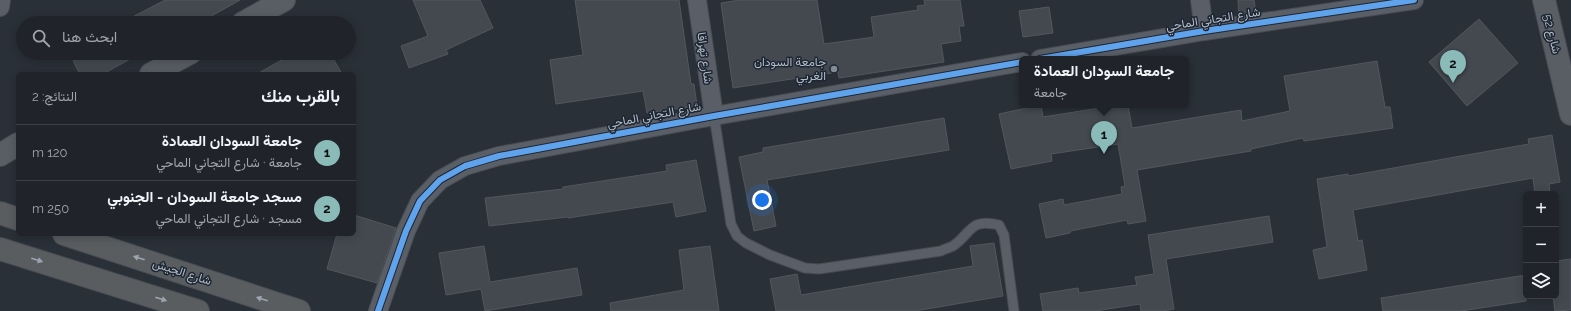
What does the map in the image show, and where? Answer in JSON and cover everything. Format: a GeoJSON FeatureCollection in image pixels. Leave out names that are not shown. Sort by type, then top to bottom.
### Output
{"type":"FeatureCollection","features":[{"type":"Feature","properties":{"kind":"highway"},"geometry":{"type":"LineString","coordinates":[[0,213],[16,218]]}},
{"type":"Feature","properties":{"kind":"highway","name":"شارع الجيش"},"geometry":{"type":"LineString","coordinates":[[70,236],[299,311]]}},
{"type":"Feature","properties":{"kind":"highway"},"geometry":{"type":"LineString","coordinates":[[0,249],[198,311]]}},
{"type":"Feature","properties":{"kind":"street"},"geometry":{"type":"LineString","coordinates":[[0,7],[1,0]]}},
{"type":"Feature","properties":{"kind":"street"},"geometry":{"type":"LineString","coordinates":[[255,16],[284,0]]}},
{"type":"Feature","properties":{"kind":"street","name":"شارع تهراقا"},"geometry":{"type":"LineString","coordinates":[[697,0],[714,116]]}},
{"type":"Feature","properties":{"kind":"street"},"geometry":{"type":"LineString","coordinates":[[1200,0],[1204,30]]}},
{"type":"Feature","properties":{"kind":"street","name":"شارع التجاني الماحي"},"geometry":{"type":"LineString","coordinates":[[1057,56],[1204,30],[1414,0]]}},
{"type":"Feature","properties":{"kind":"street","name":"شارع 52"},"geometry":{"type":"LineString","coordinates":[[1544,0],[1571,114]]}},
{"type":"Feature","properties":{"kind":"street"},"geometry":{"type":"LineString","coordinates":[[155,72],[177,60]]}},
{"type":"Feature","properties":{"kind":"street","name":"شارع التجاني الماحي"},"geometry":{"type":"LineString","coordinates":[[378,311],[406,231],[420,201],[440,180],[465,166],[499,156],[714,116],[1019,63]]}},
{"type":"Feature","properties":{"kind":"street"},"geometry":{"type":"LineString","coordinates":[[0,155],[16,145]]}},
{"type":"Feature","properties":{"kind":"lane"},"geometry":{"type":"LineString","coordinates":[[714,116],[731,224],[737,236],[746,243],[770,255],[806,268],[819,269],[941,251],[953,246],[968,230],[977,225],[988,222],[999,225],[1004,235],[1014,311]]}},
{"type":"Feature","properties":{"kind":"building"},"geometry":{"type":"Polygon","coordinates":[[[165,0],[240,0],[211,16],[134,16],[165,0]]]}},
{"type":"Feature","properties":{"kind":"building"},"geometry":{"type":"Polygon","coordinates":[[[413,0],[480,0],[493,28],[446,50],[448,54],[409,68],[401,46],[428,36],[413,0]]]}},
{"type":"Feature","properties":{"kind":"building"},"geometry":{"type":"Polygon","coordinates":[[[575,0],[679,0],[691,84],[694,84],[697,106],[647,113],[643,91],[556,104],[550,60],[583,55],[575,0]]]}},
{"type":"Feature","properties":{"kind":"building"},"geometry":{"type":"Polygon","coordinates":[[[740,0],[817,0],[824,44],[874,37],[871,17],[918,10],[917,6],[925,5],[924,0],[960,0],[964,26],[959,26],[961,41],[941,44],[944,62],[839,78],[838,72],[733,88],[721,3],[740,0]]]}},
{"type":"Feature","properties":{"kind":"building"},"geometry":{"type":"Polygon","coordinates":[[[1238,0],[1254,0],[1256,13],[1239,15],[1238,0]]]}},
{"type":"Feature","properties":{"kind":"building"},"geometry":{"type":"Polygon","coordinates":[[[1049,7],[1053,33],[1023,37],[1019,11],[1049,7]]]}},
{"type":"Feature","properties":{"kind":"building"},"geometry":{"type":"Polygon","coordinates":[[[1479,19],[1518,63],[1467,106],[1429,62],[1479,19]]]}},
{"type":"Feature","properties":{"kind":"building"},"geometry":{"type":"Polygon","coordinates":[[[128,60],[107,72],[79,72],[73,61],[128,60]]]}},
{"type":"Feature","properties":{"kind":"building"},"geometry":{"type":"Polygon","coordinates":[[[282,60],[334,60],[341,72],[261,72],[282,60]]]}},
{"type":"Feature","properties":{"kind":"building"},"geometry":{"type":"Polygon","coordinates":[[[1377,61],[1385,107],[1390,107],[1393,128],[1304,141],[1303,138],[1251,149],[1251,151],[1137,170],[1146,221],[1128,224],[1127,220],[1070,231],[1070,233],[1046,238],[1039,204],[1063,199],[1064,205],[1122,194],[1121,187],[1125,186],[1118,144],[1051,154],[1052,161],[1011,169],[999,114],[1027,108],[1042,108],[1043,117],[1100,108],[1129,108],[1132,128],[1241,110],[1242,121],[1290,111],[1284,76],[1377,61]]]}},
{"type":"Feature","properties":{"kind":"building"},"geometry":{"type":"Polygon","coordinates":[[[944,118],[949,150],[767,180],[776,226],[754,231],[739,157],[763,152],[763,148],[944,118]]]}},
{"type":"Feature","properties":{"kind":"building"},"geometry":{"type":"Polygon","coordinates":[[[1552,135],[1560,182],[1549,184],[1550,191],[1535,191],[1533,178],[1353,210],[1358,241],[1362,240],[1367,270],[1319,279],[1313,250],[1327,247],[1317,179],[1348,174],[1348,176],[1529,144],[1528,139],[1552,135]]]}},
{"type":"Feature","properties":{"kind":"building"},"geometry":{"type":"Polygon","coordinates":[[[696,160],[706,211],[676,217],[673,202],[568,218],[489,226],[485,198],[563,189],[563,187],[667,171],[666,165],[696,160]]]}},
{"type":"Feature","properties":{"kind":"building"},"geometry":{"type":"Polygon","coordinates":[[[356,216],[396,228],[377,283],[327,269],[336,236],[356,236],[356,216]]]}},
{"type":"Feature","properties":{"kind":"building"},"geometry":{"type":"Polygon","coordinates":[[[1269,216],[1273,242],[1166,259],[1174,309],[1163,311],[1141,311],[1140,304],[1095,311],[1043,311],[1040,294],[1078,288],[1079,293],[1137,285],[1135,277],[1154,274],[1148,235],[1269,216]]]}},
{"type":"Feature","properties":{"kind":"building"},"geometry":{"type":"Polygon","coordinates":[[[994,243],[1003,296],[915,311],[776,311],[770,279],[797,274],[801,295],[973,266],[970,246],[994,243]]]}},
{"type":"Feature","properties":{"kind":"building"},"geometry":{"type":"Polygon","coordinates":[[[484,246],[490,282],[577,268],[582,295],[485,311],[481,289],[446,295],[439,253],[484,246]]]}},
{"type":"Feature","properties":{"kind":"building"},"geometry":{"type":"Polygon","coordinates":[[[710,246],[719,311],[611,311],[610,303],[684,290],[679,250],[710,246]]]}},
{"type":"Feature","properties":{"kind":"building"},"geometry":{"type":"Polygon","coordinates":[[[1571,259],[1571,310],[1555,311],[1553,299],[1559,299],[1559,261],[1571,259]]]}},
{"type":"Feature","properties":{"kind":"building"},"geometry":{"type":"Polygon","coordinates":[[[1523,275],[1523,299],[1526,299],[1526,301],[1461,311],[1383,311],[1381,298],[1523,275]]]}},
{"type":"Feature","properties":{"kind":"cycle path"},"geometry":{"type":"LineString","coordinates":[[1058,56],[1204,31],[1414,0]]}},
{"type":"Feature","properties":{"kind":"cycle path"},"geometry":{"type":"LineString","coordinates":[[378,311],[406,231],[420,201],[440,180],[465,166],[499,156],[714,116],[1019,63]]}},
{"type":"Feature","properties":{"kind":"place","name":"جامعة السودان الغربي"},"geometry":{"type":"Point","coordinates":[834,69]}},
{"type":"Feature","properties":{"kind":"place","name":"مسجد جامعة السودان - الجنوبي"},"geometry":{"type":"Point","coordinates":[1453,83]}},
{"type":"Feature","properties":{"kind":"place","name":"جامعة السودان العمادة"},"geometry":{"type":"Point","coordinates":[1104,154]}}]}
